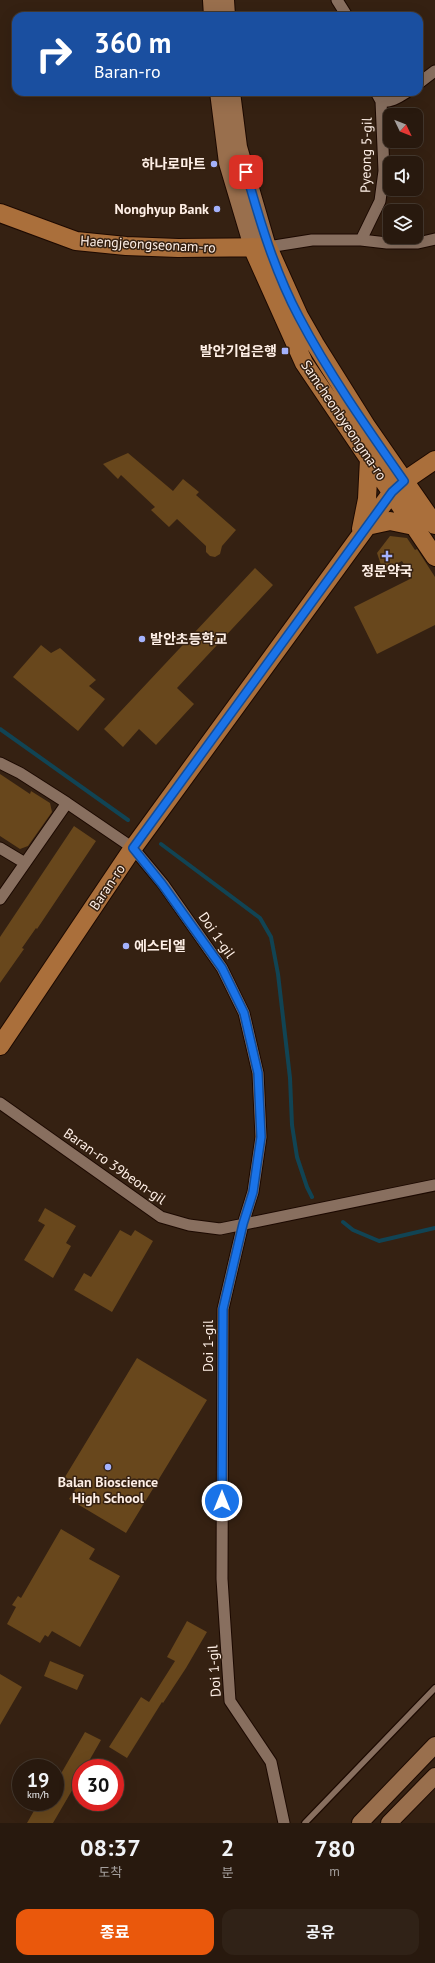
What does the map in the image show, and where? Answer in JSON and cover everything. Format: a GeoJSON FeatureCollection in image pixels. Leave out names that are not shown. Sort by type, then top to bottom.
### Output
{"type":"FeatureCollection","features":[{"type":"Feature","properties":{"kind":"main road","name":"Haengjeongseonam-ro"},"geometry":{"type":"LineString","coordinates":[[0,213],[76,242],[178,248],[260,247]]}},
{"type":"Feature","properties":{"kind":"main road","name":"Samcheonbyeongma-ro"},"geometry":{"type":"LineString","coordinates":[[260,247],[304,363],[369,459],[435,525]]}},
{"type":"Feature","properties":{"kind":"main road","name":"Samcheonbyeongma-ro"},"geometry":{"type":"LineString","coordinates":[[260,247],[299,316],[367,427],[398,487],[414,526],[435,557]]}},
{"type":"Feature","properties":{"kind":"main road"},"geometry":{"type":"LineString","coordinates":[[363,533],[367,499],[369,459]]}},
{"type":"Feature","properties":{"kind":"main road","name":"Baran-ro"},"geometry":{"type":"LineString","coordinates":[[0,1046],[133,848],[363,533],[398,487],[435,460]]}},
{"type":"Feature","properties":{"kind":"main road"},"geometry":{"type":"LineString","coordinates":[[363,533],[390,521],[414,526]]}},
{"type":"Feature","properties":{"kind":"street"},"geometry":{"type":"LineString","coordinates":[[211,0],[212,12]]}},
{"type":"Feature","properties":{"kind":"street"},"geometry":{"type":"LineString","coordinates":[[226,0],[228,12]]}},
{"type":"Feature","properties":{"kind":"street"},"geometry":{"type":"LineString","coordinates":[[337,0],[344,12]]}},
{"type":"Feature","properties":{"kind":"street"},"geometry":{"type":"LineString","coordinates":[[423,79],[435,71]]}},
{"type":"Feature","properties":{"kind":"street","name":"Samcheonbyeongma-ro"},"geometry":{"type":"LineString","coordinates":[[219,96],[227,163],[260,247]]}},
{"type":"Feature","properties":{"kind":"street","name":"Samcheonbyeongma-ro"},"geometry":{"type":"LineString","coordinates":[[233,96],[239,147],[260,247]]}},
{"type":"Feature","properties":{"kind":"street"},"geometry":{"type":"LineString","coordinates":[[379,96],[386,102],[401,96]]}},
{"type":"Feature","properties":{"kind":"street","name":"Pyeong 5-gil"},"geometry":{"type":"LineString","coordinates":[[362,240],[380,201],[384,171],[379,96]]}},
{"type":"Feature","properties":{"kind":"street"},"geometry":{"type":"LineString","coordinates":[[260,247],[312,240],[362,240],[387,243],[418,243],[435,239]]}},
{"type":"Feature","properties":{"kind":"street","name":"Doi 1-gil"},"geometry":{"type":"LineString","coordinates":[[0,762],[67,803],[133,848],[162,884],[222,968],[244,1013],[258,1073],[261,1137],[253,1192],[243,1224],[223,1309],[222,1579],[230,1701],[270,1762],[284,1823]]}},
{"type":"Feature","properties":{"kind":"street"},"geometry":{"type":"LineString","coordinates":[[0,899],[67,803]]}},
{"type":"Feature","properties":{"kind":"street"},"geometry":{"type":"LineString","coordinates":[[0,848],[25,863]]}},
{"type":"Feature","properties":{"kind":"street","name":"Baran-ro 39beon-gil"},"geometry":{"type":"LineString","coordinates":[[0,1102],[161,1217],[190,1225],[220,1229],[435,1185]]}},
{"type":"Feature","properties":{"kind":"street"},"geometry":{"type":"LineString","coordinates":[[360,1823],[435,1745]]}},
{"type":"Feature","properties":{"kind":"street"},"geometry":{"type":"LineString","coordinates":[[389,1823],[435,1776]]}},
{"type":"Feature","properties":{"kind":"lane"},"geometry":{"type":"LineString","coordinates":[[305,1823],[435,1688]]}},
{"type":"Feature","properties":{"kind":"building"},"geometry":{"type":"Polygon","coordinates":[[[128,453],[173,491],[183,479],[199,492],[196,495],[236,530],[222,546],[220,554],[215,557],[210,556],[206,552],[206,546],[177,519],[169,527],[151,510],[155,507],[121,475],[118,479],[103,464],[128,453]]]}},
{"type":"Feature","properties":{"kind":"building"},"geometry":{"type":"Polygon","coordinates":[[[390,536],[407,538],[415,550],[417,549],[435,577],[435,625],[377,654],[354,607],[412,578],[402,561],[387,569],[381,565],[377,553],[390,536]]]}},
{"type":"Feature","properties":{"kind":"building"},"geometry":{"type":"Polygon","coordinates":[[[255,568],[273,585],[177,688],[194,704],[156,745],[139,729],[123,747],[104,729],[255,568]]]}},
{"type":"Feature","properties":{"kind":"building"},"geometry":{"type":"Polygon","coordinates":[[[41,645],[51,653],[60,648],[96,680],[89,686],[105,699],[78,731],[13,677],[41,645]]]}},
{"type":"Feature","properties":{"kind":"building"},"geometry":{"type":"Polygon","coordinates":[[[0,774],[30,794],[31,791],[50,803],[52,812],[28,846],[20,849],[0,836],[0,774]]]}},
{"type":"Feature","properties":{"kind":"building"},"geometry":{"type":"Polygon","coordinates":[[[74,826],[96,841],[37,929],[36,928],[22,948],[24,949],[0,983],[0,937],[74,826]]]}},
{"type":"Feature","properties":{"kind":"building"},"geometry":{"type":"Polygon","coordinates":[[[45,1208],[76,1226],[66,1243],[71,1246],[53,1278],[24,1260],[45,1225],[38,1221],[45,1208]]]}},
{"type":"Feature","properties":{"kind":"building"},"geometry":{"type":"Polygon","coordinates":[[[120,1230],[131,1236],[135,1230],[153,1241],[112,1312],[74,1290],[84,1273],[91,1277],[120,1230]]]}},
{"type":"Feature","properties":{"kind":"building"},"geometry":{"type":"Polygon","coordinates":[[[137,1358],[207,1400],[126,1533],[69,1499],[78,1485],[65,1477],[137,1358]]]}},
{"type":"Feature","properties":{"kind":"building"},"geometry":{"type":"Polygon","coordinates":[[[61,1529],[95,1549],[89,1559],[120,1576],[80,1647],[52,1631],[48,1637],[45,1635],[40,1643],[7,1624],[16,1607],[12,1605],[18,1596],[21,1598],[61,1529]]]}},
{"type":"Feature","properties":{"kind":"building"},"geometry":{"type":"Polygon","coordinates":[[[187,1621],[207,1632],[186,1668],[163,1703],[162,1702],[127,1758],[109,1747],[141,1697],[149,1702],[175,1661],[167,1657],[187,1621]]]}},
{"type":"Feature","properties":{"kind":"building"},"geometry":{"type":"Polygon","coordinates":[[[50,1661],[84,1675],[77,1690],[44,1676],[50,1661]]]}},
{"type":"Feature","properties":{"kind":"building"},"geometry":{"type":"Polygon","coordinates":[[[0,1674],[22,1687],[0,1725],[0,1674]]]}},
{"type":"Feature","properties":{"kind":"building"},"geometry":{"type":"Polygon","coordinates":[[[85,1732],[101,1740],[90,1759],[72,1759],[72,1790],[64,1804],[64,1768],[85,1732]]]}},
{"type":"Feature","properties":{"kind":"building"},"geometry":{"type":"Polygon","coordinates":[[[34,1811],[60,1811],[53,1823],[27,1823],[34,1811]]]}},
{"type":"Feature","properties":{"kind":"waterway"},"geometry":{"type":"LineString","coordinates":[[0,729],[128,820]]}},
{"type":"Feature","properties":{"kind":"waterway"},"geometry":{"type":"LineString","coordinates":[[161,844],[260,918],[271,937],[278,974],[290,1078],[292,1125],[297,1157],[312,1197]]}},
{"type":"Feature","properties":{"kind":"waterway"},"geometry":{"type":"LineString","coordinates":[[343,1222],[353,1230],[379,1241],[435,1228]]}},
{"type":"Feature","properties":{"kind":"place","name":"하나로마트"},"geometry":{"type":"Point","coordinates":[214,164]}},
{"type":"Feature","properties":{"kind":"place","name":"Nonghyup Bank"},"geometry":{"type":"Point","coordinates":[217,209]}},
{"type":"Feature","properties":{"kind":"place","name":"발안기업은행"},"geometry":{"type":"Point","coordinates":[285,351]}},
{"type":"Feature","properties":{"kind":"place","name":"정문약국"},"geometry":{"type":"Point","coordinates":[387,556]}},
{"type":"Feature","properties":{"kind":"place","name":"발안초등학교"},"geometry":{"type":"Point","coordinates":[142,639]}},
{"type":"Feature","properties":{"kind":"place","name":"에스티엘"},"geometry":{"type":"Point","coordinates":[126,946]}},
{"type":"Feature","properties":{"kind":"place","name":"Balan Bioscience High School"},"geometry":{"type":"Point","coordinates":[108,1467]}},
{"type":"Feature","properties":{"kind":"route"},"geometry":{"type":"LineString","coordinates":[[222,1501],[223,1309],[243,1224],[253,1192],[261,1137],[258,1073],[244,1013],[222,968],[162,884],[133,848],[392,492],[404,481],[367,427],[299,316],[268,247],[246,172]]}}]}
